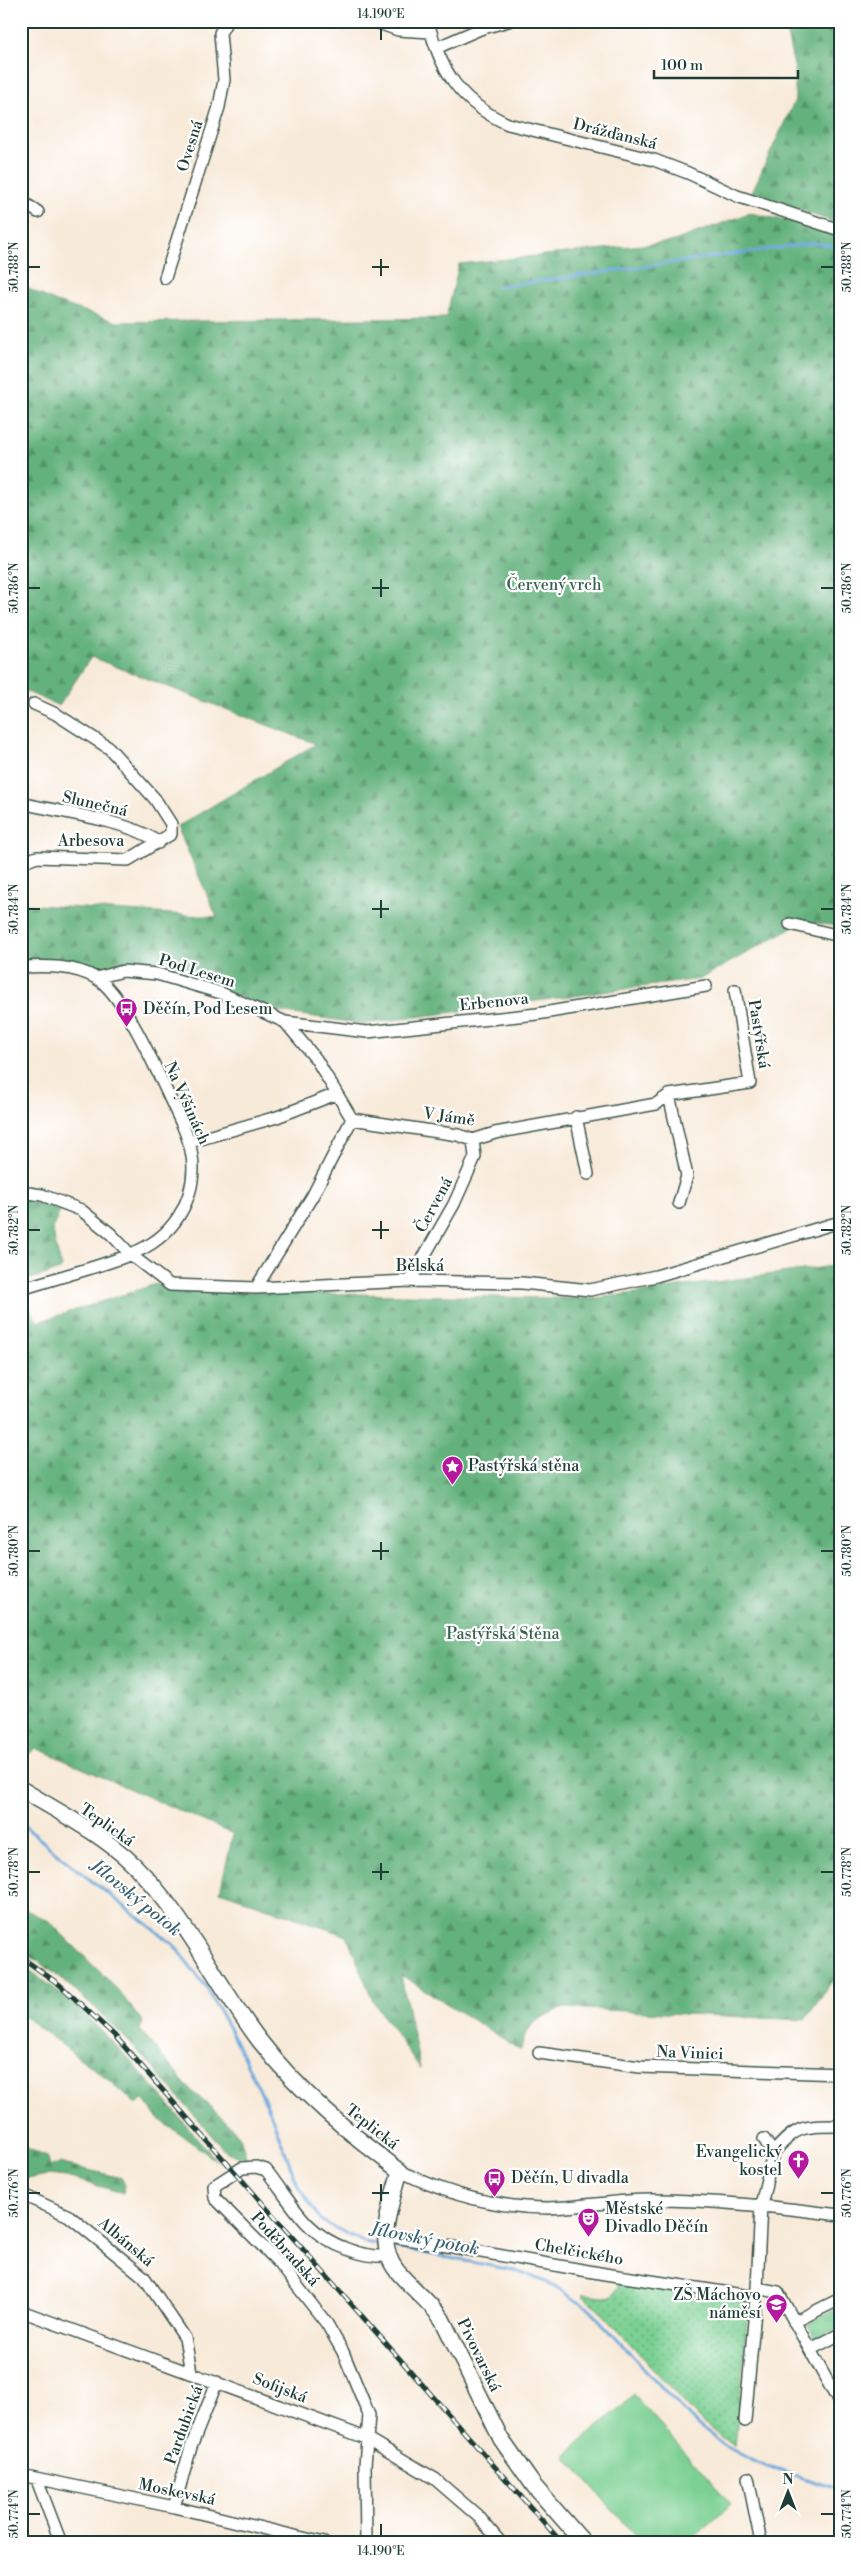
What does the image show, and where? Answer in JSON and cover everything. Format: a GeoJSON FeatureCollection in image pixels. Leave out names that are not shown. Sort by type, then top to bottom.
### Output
{"type":"FeatureCollection","features":[{"type":"Feature","properties":{"kind":"main road","name":"Teplická"},"geometry":{"type":"LineString","coordinates":[[21,1789],[85,1829],[132,1864],[165,1900],[244,2018],[283,2069],[332,2117],[400,2171]]}},
{"type":"Feature","properties":{"kind":"main road"},"geometry":{"type":"LineString","coordinates":[[387,2254],[391,2237],[387,2220],[400,2171]]}},
{"type":"Feature","properties":{"kind":"main road","name":"Pivovarská"},"geometry":{"type":"LineString","coordinates":[[387,2254],[397,2271],[430,2303],[442,2319],[501,2439],[517,2464],[584,2543]]}},
{"type":"Feature","properties":{"kind":"street","name":"Ovesná"},"geometry":{"type":"LineString","coordinates":[[165,278],[219,107],[224,80],[220,33],[227,21]]}},
{"type":"Feature","properties":{"kind":"street"},"geometry":{"type":"LineString","coordinates":[[373,21],[398,30],[429,27]]}},
{"type":"Feature","properties":{"kind":"street"},"geometry":{"type":"LineString","coordinates":[[436,48],[480,29],[508,21]]}},
{"type":"Feature","properties":{"kind":"street","name":"Drážďanská"},"geometry":{"type":"LineString","coordinates":[[429,27],[436,48],[459,91],[475,107],[496,119],[523,128],[654,160],[688,173],[737,196],[840,230]]}},
{"type":"Feature","properties":{"kind":"street"},"geometry":{"type":"LineString","coordinates":[[21,201],[38,212]]}},
{"type":"Feature","properties":{"kind":"street"},"geometry":{"type":"LineString","coordinates":[[34,704],[56,714],[109,748],[142,782],[171,824],[171,834],[158,843]]}},
{"type":"Feature","properties":{"kind":"street","name":"Slunečná"},"geometry":{"type":"LineString","coordinates":[[21,803],[123,825],[151,836],[158,843]]}},
{"type":"Feature","properties":{"kind":"street","name":"Arbesova"},"geometry":{"type":"LineString","coordinates":[[21,863],[38,857],[128,860],[158,843]]}},
{"type":"Feature","properties":{"kind":"street"},"geometry":{"type":"LineString","coordinates":[[790,924],[840,936]]}},
{"type":"Feature","properties":{"kind":"street","name":"Na Výšinách"},"geometry":{"type":"LineString","coordinates":[[21,967],[72,969],[96,978],[110,987],[123,1006],[190,1142],[193,1173],[184,1206],[161,1237],[131,1255],[21,1289]]}},
{"type":"Feature","properties":{"kind":"street","name":"Pod Lesem"},"geometry":{"type":"LineString","coordinates":[[96,978],[123,971],[157,974],[221,994],[286,1022],[316,1059],[336,1094]]}},
{"type":"Feature","properties":{"kind":"street","name":"Erbenova"},"geometry":{"type":"LineString","coordinates":[[286,1022],[367,1032],[537,1014],[706,986]]}},
{"type":"Feature","properties":{"kind":"street","name":"Pastýřská"},"geometry":{"type":"LineString","coordinates":[[735,990],[750,1082]]}},
{"type":"Feature","properties":{"kind":"street","name":"V Jámě"},"geometry":{"type":"LineString","coordinates":[[352,1119],[458,1135],[473,1140],[495,1132],[656,1104],[669,1094],[750,1082]]}},
{"type":"Feature","properties":{"kind":"street"},"geometry":{"type":"LineString","coordinates":[[190,1142],[277,1117],[336,1094],[352,1119],[313,1195],[256,1288]]}},
{"type":"Feature","properties":{"kind":"street"},"geometry":{"type":"LineString","coordinates":[[669,1094],[687,1176],[679,1203]]}},
{"type":"Feature","properties":{"kind":"street"},"geometry":{"type":"LineString","coordinates":[[576,1118],[588,1174]]}},
{"type":"Feature","properties":{"kind":"street","name":"Červená"},"geometry":{"type":"LineString","coordinates":[[410,1281],[454,1204],[475,1157],[473,1140]]}},
{"type":"Feature","properties":{"kind":"street","name":"Bělská"},"geometry":{"type":"LineString","coordinates":[[21,1192],[42,1195],[81,1210],[111,1234],[131,1255],[170,1285],[256,1288],[410,1281],[522,1283],[590,1290],[656,1276],[840,1222]]}},
{"type":"Feature","properties":{"kind":"street","name":"Na Vinici"},"geometry":{"type":"LineString","coordinates":[[540,2053],[640,2068],[840,2074]]}},
{"type":"Feature","properties":{"kind":"street"},"geometry":{"type":"LineString","coordinates":[[745,2421],[761,2206],[773,2153],[790,2133],[811,2126],[840,2126]]}},
{"type":"Feature","properties":{"kind":"street"},"geometry":{"type":"LineString","coordinates":[[764,2139],[773,2153]]}},
{"type":"Feature","properties":{"kind":"street","name":"Poděbradská"},"geometry":{"type":"LineString","coordinates":[[366,2543],[366,2438],[369,2416],[343,2352],[326,2324],[280,2264],[215,2198],[214,2186],[242,2168],[256,2167],[266,2170],[305,2224],[321,2237],[359,2254],[372,2257],[387,2254]]}},
{"type":"Feature","properties":{"kind":"street","name":"Teplická"},"geometry":{"type":"LineString","coordinates":[[400,2171],[454,2195],[506,2205],[551,2208],[650,2200],[761,2206],[840,2215]]}},
{"type":"Feature","properties":{"kind":"street","name":"Albánská"},"geometry":{"type":"LineString","coordinates":[[21,2194],[70,2216],[144,2277],[185,2338],[190,2372]]}},
{"type":"Feature","properties":{"kind":"street","name":"Chelčického"},"geometry":{"type":"LineString","coordinates":[[391,2237],[605,2274],[756,2293],[778,2292],[794,2322]]}},
{"type":"Feature","properties":{"kind":"street"},"geometry":{"type":"LineString","coordinates":[[840,2299],[794,2322],[811,2349],[840,2404]]}},
{"type":"Feature","properties":{"kind":"street","name":"Sofijská"},"geometry":{"type":"LineString","coordinates":[[21,2311],[366,2438],[442,2485],[478,2517],[501,2543]]}},
{"type":"Feature","properties":{"kind":"street"},"geometry":{"type":"LineString","coordinates":[[811,2349],[840,2334]]}},
{"type":"Feature","properties":{"kind":"street","name":"Pardubická"},"geometry":{"type":"LineString","coordinates":[[174,2507],[191,2447],[217,2382]]}},
{"type":"Feature","properties":{"kind":"street","name":"Moskevská"},"geometry":{"type":"LineString","coordinates":[[21,2476],[174,2507],[324,2543]]}},
{"type":"Feature","properties":{"kind":"street"},"geometry":{"type":"LineString","coordinates":[[748,2478],[761,2543]]}},
{"type":"Feature","properties":{"kind":"street"},"geometry":{"type":"LineString","coordinates":[[37,2480],[61,2543]]}},
{"type":"Feature","properties":{"kind":"green space"},"geometry":{"type":"Polygon","coordinates":[[[784,21],[840,21],[840,224],[751,194],[795,100],[795,70],[784,21]]]}},
{"type":"Feature","properties":{"kind":"green space","name":"Červený vrch"},"geometry":{"type":"Polygon","coordinates":[[[750,213],[798,223],[840,237],[840,926],[802,922],[700,979],[364,1024],[280,1012],[186,978],[138,970],[21,961],[21,904],[217,917],[177,827],[316,744],[91,657],[59,706],[21,689],[21,285],[54,301],[117,322],[446,318],[459,264],[671,242],[750,213]]]}},
{"type":"Feature","properties":{"kind":"green space"},"geometry":{"type":"Polygon","coordinates":[[[21,1200],[42,1203],[60,1211],[52,1229],[61,1267],[60,1270],[21,1282],[21,1200]]]}},
{"type":"Feature","properties":{"kind":"green space","name":"Pastýřská Stěna"},"geometry":{"type":"Polygon","coordinates":[[[840,1265],[840,1981],[832,1981],[805,2020],[565,2008],[549,2014],[536,2022],[527,2033],[521,2050],[401,1975],[420,2068],[373,2001],[347,1936],[220,1891],[233,1834],[36,1748],[21,1761],[21,1293],[38,1322],[156,1284],[165,1290],[591,1299],[840,1265]]]}},
{"type":"Feature","properties":{"kind":"green space"},"geometry":{"type":"Polygon","coordinates":[[[24,1909],[49,1921],[117,1989],[143,2022],[140,2030],[184,2083],[221,2117],[238,2136],[246,2158],[226,2152],[155,2070],[105,2018],[79,1993],[21,1950],[21,1912],[24,1909]]]}},
{"type":"Feature","properties":{"kind":"green space"},"geometry":{"type":"Polygon","coordinates":[[[21,1965],[76,2007],[126,2056],[217,2161],[156,2117],[143,2099],[136,2104],[106,2078],[21,2014],[21,1965]]]}},
{"type":"Feature","properties":{"kind":"green space"},"geometry":{"type":"Polygon","coordinates":[[[21,2145],[48,2158],[50,2167],[59,2163],[122,2178],[125,2186],[123,2193],[66,2177],[48,2175],[21,2180],[21,2145]]]}},
{"type":"Feature","properties":{"kind":"green space"},"geometry":{"type":"Polygon","coordinates":[[[621,2283],[743,2302],[748,2309],[735,2447],[700,2420],[602,2313],[583,2296],[584,2294],[612,2297],[621,2283]]]}},
{"type":"Feature","properties":{"kind":"green space"},"geometry":{"type":"Polygon","coordinates":[[[840,2306],[840,2328],[815,2340],[809,2324],[840,2306]]]}},
{"type":"Feature","properties":{"kind":"green space"},"geometry":{"type":"Polygon","coordinates":[[[634,2395],[731,2504],[687,2543],[642,2543],[565,2456],[634,2395]]]}},
{"type":"Feature","properties":{"kind":"waterway"},"geometry":{"type":"LineString","coordinates":[[497,287],[814,243],[840,247]]}},
{"type":"Feature","properties":{"kind":"waterway","name":"Jílovský potok"},"geometry":{"type":"LineString","coordinates":[[21,1823],[61,1857],[173,1944],[206,1987],[231,2032],[268,2107],[299,2188],[322,2221],[363,2242],[381,2245]]}},
{"type":"Feature","properties":{"kind":"waterway","name":"Jílovský potok"},"geometry":{"type":"LineString","coordinates":[[392,2247],[518,2271],[553,2285],[589,2309],[694,2422],[725,2446],[759,2464],[840,2490]]}},
{"type":"Feature","properties":{"kind":"railway"},"geometry":{"type":"LineString","coordinates":[[21,1957],[60,1985],[114,2035],[562,2543]]}},
{"type":"Feature","properties":{"kind":"place","name":"Děčín, Pod Lesem"},"geometry":{"type":"Point","coordinates":[127,1028]}},
{"type":"Feature","properties":{"kind":"place","name":"Pastýřská stěna"},"geometry":{"type":"Point","coordinates":[452,1485]}},
{"type":"Feature","properties":{"kind":"place","name":"Evangelický kostel"},"geometry":{"type":"Point","coordinates":[798,2180]}},
{"type":"Feature","properties":{"kind":"place","name":"Děčín, U divadla"},"geometry":{"type":"Point","coordinates":[495,2197]}},
{"type":"Feature","properties":{"kind":"place","name":"Městské Divadlo Děčín"},"geometry":{"type":"Point","coordinates":[589,2237]}},
{"type":"Feature","properties":{"kind":"place","name":"ZŠ Máchovo náměsí"},"geometry":{"type":"Point","coordinates":[777,2323]}}]}
